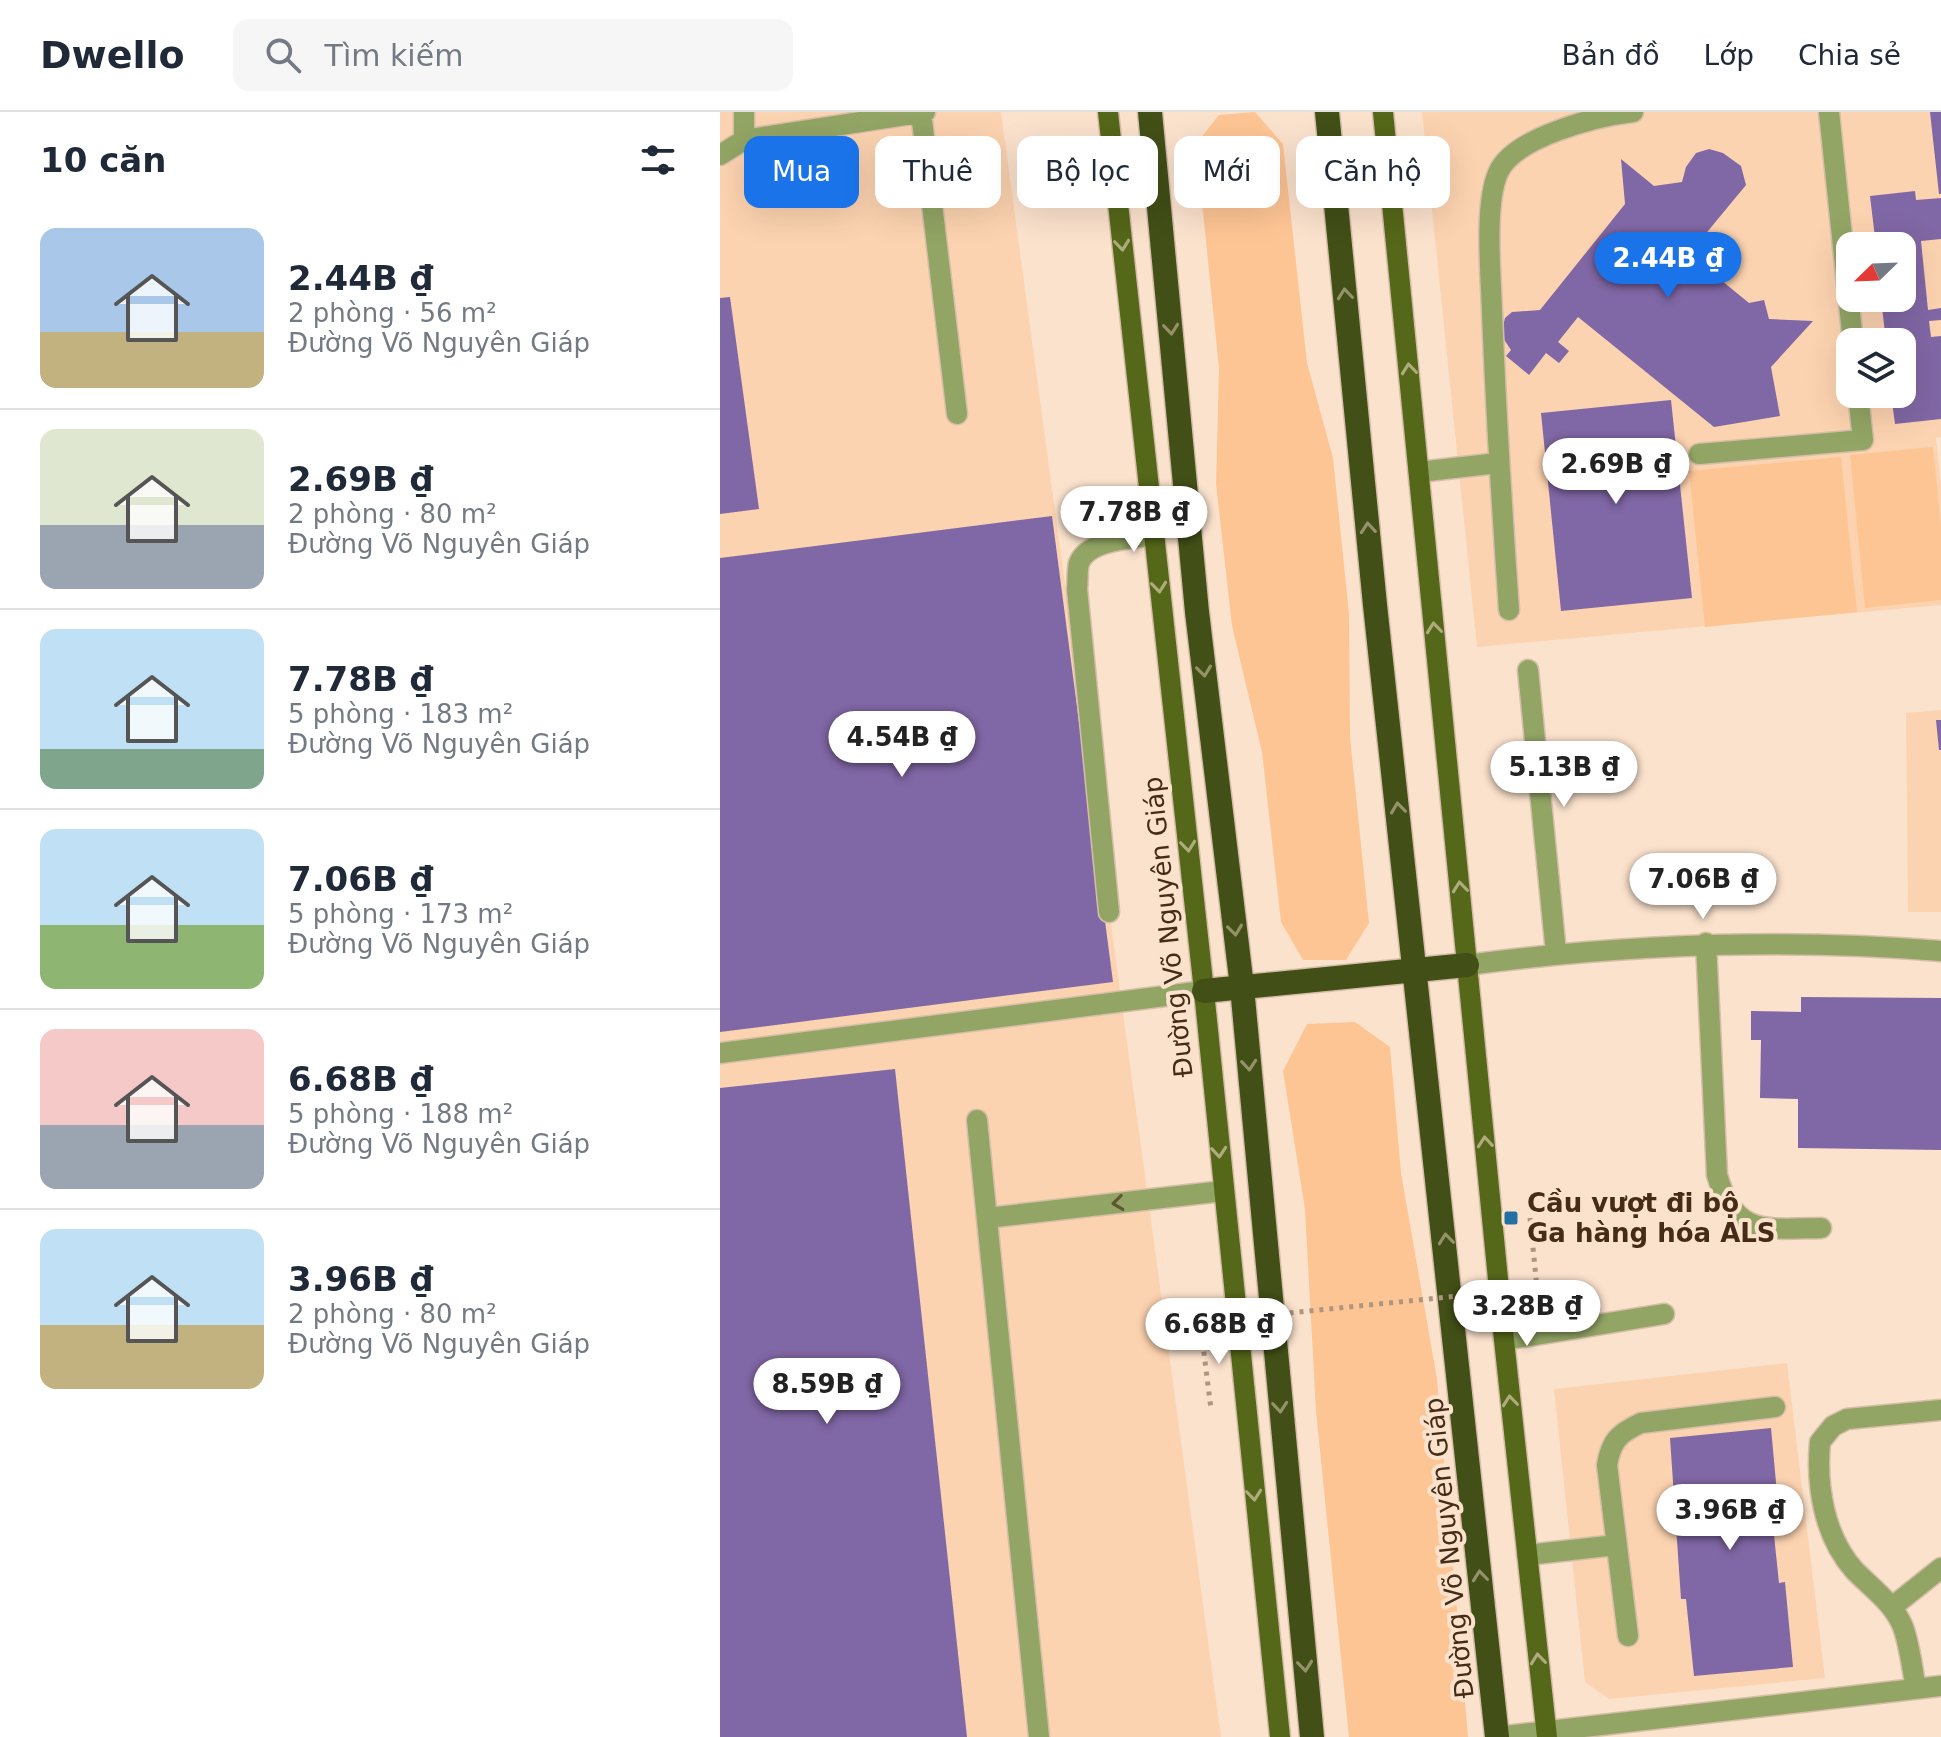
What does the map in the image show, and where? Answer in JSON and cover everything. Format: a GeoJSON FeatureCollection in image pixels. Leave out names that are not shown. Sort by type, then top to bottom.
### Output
{"type":"FeatureCollection","features":[{"type":"Feature","properties":{"kind":"highway"},"geometry":{"type":"LineString","coordinates":[[1150,112],[1197,612],[1242,987],[1312,1737]]}},
{"type":"Feature","properties":{"kind":"highway","name":"Đường Võ Nguyên Giáp"},"geometry":{"type":"LineString","coordinates":[[1327,112],[1375,605],[1417,969],[1497,1737]]}},
{"type":"Feature","properties":{"kind":"highway"},"geometry":{"type":"LineString","coordinates":[[1204,991],[1467,965]]}},
{"type":"Feature","properties":{"kind":"main road","name":"Đường Võ Nguyên Giáp"},"geometry":{"type":"LineString","coordinates":[[1108,112],[1204,991],[1280,1737]]}},
{"type":"Feature","properties":{"kind":"main road"},"geometry":{"type":"LineString","coordinates":[[1383,112],[1546,1734]]}},
{"type":"Feature","properties":{"kind":"street"},"geometry":{"type":"LineString","coordinates":[[744,112],[744,136]]}},
{"type":"Feature","properties":{"kind":"street"},"geometry":{"type":"LineString","coordinates":[[770,136],[923,112],[957,414]]}},
{"type":"Feature","properties":{"kind":"street"},"geometry":{"type":"LineString","coordinates":[[1509,610],[1498,463],[1489,232],[1498,172],[1519,151],[1560,130],[1601,116],[1633,112]]}},
{"type":"Feature","properties":{"kind":"street"},"geometry":{"type":"LineString","coordinates":[[1829,112],[1852,328]]}},
{"type":"Feature","properties":{"kind":"street"},"geometry":{"type":"LineString","coordinates":[[720,155],[744,140]]}},
{"type":"Feature","properties":{"kind":"street"},"geometry":{"type":"LineString","coordinates":[[1699,454],[1863,440],[1860,408]]}},
{"type":"Feature","properties":{"kind":"street"},"geometry":{"type":"LineString","coordinates":[[1419,472],[1498,463]]}},
{"type":"Feature","properties":{"kind":"street"},"geometry":{"type":"LineString","coordinates":[[1109,912],[1077,589],[1079,562],[1089,551],[1109,543],[1154,535]]}},
{"type":"Feature","properties":{"kind":"street"},"geometry":{"type":"LineString","coordinates":[[1528,670],[1556,953]]}},
{"type":"Feature","properties":{"kind":"street"},"geometry":{"type":"LineString","coordinates":[[1467,965],[1556,953],[1706,943],[1859,944],[1941,951]]}},
{"type":"Feature","properties":{"kind":"street"},"geometry":{"type":"LineString","coordinates":[[1706,943],[1717,1175],[1725,1204],[1739,1220],[1777,1229],[1821,1228]]}},
{"type":"Feature","properties":{"kind":"street"},"geometry":{"type":"LineString","coordinates":[[720,1053],[1204,991]]}},
{"type":"Feature","properties":{"kind":"street"},"geometry":{"type":"LineString","coordinates":[[977,1120],[1039,1737]]}},
{"type":"Feature","properties":{"kind":"street"},"geometry":{"type":"LineString","coordinates":[[987,1218],[1223,1191]]}},
{"type":"Feature","properties":{"kind":"street"},"geometry":{"type":"LineString","coordinates":[[1504,1340],[1664,1314]]}},
{"type":"Feature","properties":{"kind":"street"},"geometry":{"type":"LineString","coordinates":[[1628,1636],[1607,1465],[1610,1446],[1622,1431],[1641,1423],[1775,1407]]}},
{"type":"Feature","properties":{"kind":"street"},"geometry":{"type":"LineString","coordinates":[[1916,1688],[1903,1627],[1892,1607],[1852,1567],[1830,1529],[1823,1508],[1820,1442],[1833,1426],[1847,1419],[1941,1410]]}},
{"type":"Feature","properties":{"kind":"street"},"geometry":{"type":"LineString","coordinates":[[1527,1555],[1616,1545]]}},
{"type":"Feature","properties":{"kind":"street"},"geometry":{"type":"LineString","coordinates":[[1892,1607],[1941,1568]]}},
{"type":"Feature","properties":{"kind":"street"},"geometry":{"type":"LineString","coordinates":[[1497,1737],[1546,1734],[1941,1686]]}},
{"type":"Feature","properties":{"kind":"path"},"geometry":{"type":"LineString","coordinates":[[1211,1409],[1200,1322],[1537,1288],[1530,1218]]}},
{"type":"Feature","properties":{"kind":"shaded area"},"geometry":{"type":"Polygon","coordinates":[[[720,112],[1001,112],[1221,1737],[720,1737],[720,112]]]}},
{"type":"Feature","properties":{"kind":"shaded area"},"geometry":{"type":"Polygon","coordinates":[[[1255,112],[1276,136],[1202,136],[1219,115],[1255,112]]]}},
{"type":"Feature","properties":{"kind":"shaded area"},"geometry":{"type":"Polygon","coordinates":[[[1422,112],[1941,112],[1941,437],[1936,438],[1941,486],[1941,605],[1477,647],[1432,208],[1450,208],[1450,136],[1424,136],[1422,112]]]}},
{"type":"Feature","properties":{"kind":"shaded area"},"geometry":{"type":"Polygon","coordinates":[[[1280,141],[1283,144],[1307,363],[1333,458],[1349,614],[1350,737],[1369,923],[1346,960],[1303,960],[1281,922],[1262,752],[1232,626],[1216,484],[1219,368],[1203,208],[1280,208],[1280,141]]]}},
{"type":"Feature","properties":{"kind":"shaded area"},"geometry":{"type":"Polygon","coordinates":[[[1933,447],[1941,527],[1941,600],[1865,608],[1850,455],[1933,447]]]}},
{"type":"Feature","properties":{"kind":"shaded area"},"geometry":{"type":"Polygon","coordinates":[[[1841,457],[1857,612],[1705,627],[1689,471],[1841,457]]]}},
{"type":"Feature","properties":{"kind":"shaded area"},"geometry":{"type":"Polygon","coordinates":[[[1941,710],[1941,912],[1908,912],[1906,713],[1941,710]]]}},
{"type":"Feature","properties":{"kind":"shaded area"},"geometry":{"type":"Polygon","coordinates":[[[1355,1022],[1390,1047],[1401,1173],[1437,1379],[1468,1737],[1349,1737],[1316,1411],[1305,1209],[1283,1071],[1307,1024],[1355,1022]]]}},
{"type":"Feature","properties":{"kind":"shaded area"},"geometry":{"type":"Polygon","coordinates":[[[1787,1363],[1825,1678],[1609,1699],[1585,1682],[1554,1389],[1787,1363]]]}},
{"type":"Feature","properties":{"kind":"building"},"geometry":{"type":"Polygon","coordinates":[[[1930,112],[1941,112],[1941,194],[1939,194],[1930,112]]]}},
{"type":"Feature","properties":{"kind":"building"},"geometry":{"type":"Polygon","coordinates":[[[1709,149],[1723,153],[1741,166],[1746,185],[1689,254],[1749,303],[1764,300],[1769,319],[1813,321],[1771,367],[1780,416],[1714,427],[1578,317],[1558,342],[1569,351],[1559,363],[1546,353],[1529,375],[1506,356],[1511,350],[1501,335],[1505,318],[1512,312],[1540,310],[1625,204],[1621,159],[1654,186],[1682,182],[1686,167],[1696,153],[1709,149]]]}},
{"type":"Feature","properties":{"kind":"building"},"geometry":{"type":"Polygon","coordinates":[[[1915,191],[1916,200],[1941,198],[1941,239],[1921,241],[1928,310],[1941,308],[1941,320],[1929,321],[1931,337],[1941,336],[1941,419],[1895,424],[1893,408],[1916,408],[1916,328],[1884,328],[1883,312],[1916,312],[1916,232],[1874,232],[1870,196],[1915,191]]]}},
{"type":"Feature","properties":{"kind":"building"},"geometry":{"type":"Polygon","coordinates":[[[730,297],[759,509],[720,514],[720,298],[730,297]]]}},
{"type":"Feature","properties":{"kind":"building"},"geometry":{"type":"Polygon","coordinates":[[[1671,400],[1692,598],[1561,611],[1541,413],[1671,400]]]}},
{"type":"Feature","properties":{"kind":"building"},"geometry":{"type":"Polygon","coordinates":[[[1052,516],[1113,982],[720,1032],[720,558],[1052,516]]]}},
{"type":"Feature","properties":{"kind":"building"},"geometry":{"type":"Polygon","coordinates":[[[1936,720],[1941,720],[1941,750],[1939,750],[1936,720]]]}},
{"type":"Feature","properties":{"kind":"building"},"geometry":{"type":"Polygon","coordinates":[[[1801,997],[1941,998],[1941,1150],[1798,1148],[1798,1099],[1760,1098],[1761,1040],[1751,1040],[1751,1011],[1801,1012],[1801,997]]]}},
{"type":"Feature","properties":{"kind":"building"},"geometry":{"type":"Polygon","coordinates":[[[895,1069],[967,1737],[720,1737],[720,1088],[895,1069]]]}},
{"type":"Feature","properties":{"kind":"building"},"geometry":{"type":"Polygon","coordinates":[[[1771,1428],[1779,1515],[1772,1516],[1779,1583],[1785,1582],[1793,1667],[1694,1676],[1686,1599],[1681,1599],[1670,1438],[1771,1428]]]}},
{"type":"Feature","properties":{"kind":"place","name":"Cầu vượt đi bộ Ga hàng hóa ALS"},"geometry":{"type":"Point","coordinates":[1511,1218]}}]}
